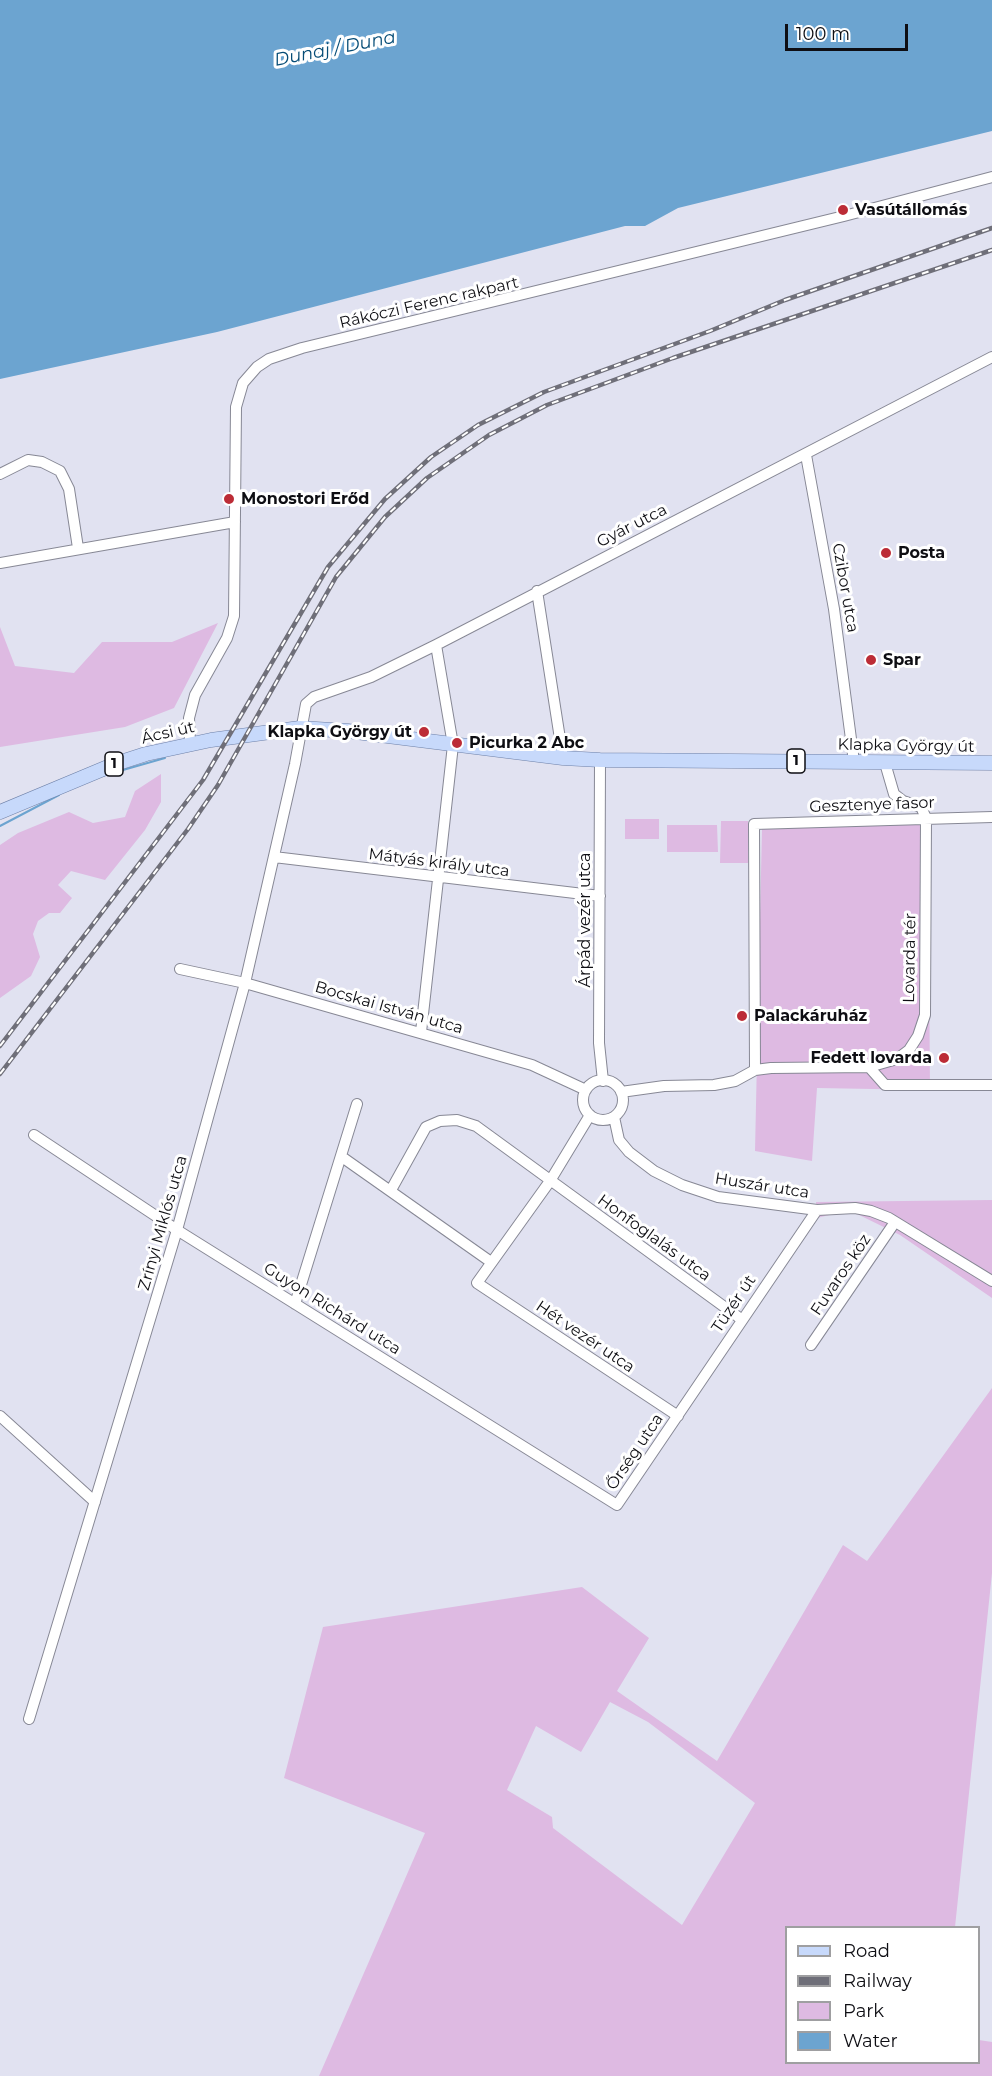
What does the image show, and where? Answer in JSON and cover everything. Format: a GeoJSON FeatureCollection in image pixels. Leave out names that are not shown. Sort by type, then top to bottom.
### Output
{"type":"FeatureCollection","features":[{"type":"Feature","properties":{"kind":"main road","name":"Klapka György út"},"geometry":{"type":"LineString","coordinates":[[246,735],[300,728],[348,731],[563,758],[600,760],[885,764],[992,763]]}},
{"type":"Feature","properties":{"kind":"main road","name":"Ácsi út"},"geometry":{"type":"LineString","coordinates":[[0,812],[115,764],[190,743],[246,735]]}},
{"type":"Feature","properties":{"kind":"street","name":"Rákóczi Ferenc rakpart"},"geometry":{"type":"LineString","coordinates":[[190,743],[189,718],[195,695],[232,627],[237,399],[247,377],[269,359],[302,348],[809,225],[992,177]]}},
{"type":"Feature","properties":{"kind":"street","name":"Gyár utca"},"geometry":{"type":"LineString","coordinates":[[300,728],[303,710],[309,700],[371,677],[436,645],[992,357]]}},
{"type":"Feature","properties":{"kind":"street","name":"Czibor utca"},"geometry":{"type":"LineString","coordinates":[[806,455],[834,609],[854,762]]}},
{"type":"Feature","properties":{"kind":"street"},"geometry":{"type":"LineString","coordinates":[[0,474],[28,460],[42,462],[60,471],[69,489],[78,548]]}},
{"type":"Feature","properties":{"kind":"street"},"geometry":{"type":"LineString","coordinates":[[0,562],[235,522]]}},
{"type":"Feature","properties":{"kind":"street"},"geometry":{"type":"LineString","coordinates":[[537,591],[563,758]]}},
{"type":"Feature","properties":{"kind":"street"},"geometry":{"type":"LineString","coordinates":[[421,1032],[453,745],[436,645]]}},
{"type":"Feature","properties":{"kind":"street","name":"Zrínyi Miklós utca"},"geometry":{"type":"LineString","coordinates":[[29,1719],[177,1230],[245,983],[295,764],[300,728]]}},
{"type":"Feature","properties":{"kind":"street","name":"Árpád vezér utca"},"geometry":{"type":"LineString","coordinates":[[600,760],[599,1043],[603,1081]]}},
{"type":"Feature","properties":{"kind":"street"},"geometry":{"type":"LineString","coordinates":[[885,764],[894,794],[903,801],[921,807],[926,818]]}},
{"type":"Feature","properties":{"kind":"street","name":"Lovarda tér"},"geometry":{"type":"LineString","coordinates":[[755,1070],[794,1066],[869,1066],[897,1059],[909,1050],[918,1036],[925,1016],[926,818]]}},
{"type":"Feature","properties":{"kind":"street","name":"Gesztenye fasor"},"geometry":{"type":"LineString","coordinates":[[755,1070],[754,824],[992,818]]}},
{"type":"Feature","properties":{"kind":"street","name":"Mátyás király utca"},"geometry":{"type":"LineString","coordinates":[[274,857],[439,879],[600,896]]}},
{"type":"Feature","properties":{"kind":"street","name":"Bocskai István utca"},"geometry":{"type":"LineString","coordinates":[[180,969],[245,983],[532,1065],[586,1090]]}},
{"type":"Feature","properties":{"kind":"street"},"geometry":{"type":"LineString","coordinates":[[869,1066],[885,1085],[992,1085]]}},
{"type":"Feature","properties":{"kind":"street"},"geometry":{"type":"LineString","coordinates":[[621,1092],[664,1086],[714,1085],[735,1082],[755,1070]]}},
{"type":"Feature","properties":{"kind":"street"},"geometry":{"type":"LineString","coordinates":[[603,1081],[611,1082],[621,1092],[623,1102],[614,1117],[601,1120],[590,1115],[584,1103],[586,1090],[597,1082],[603,1081]]}},
{"type":"Feature","properties":{"kind":"street"},"geometry":{"type":"LineString","coordinates":[[295,1304],[357,1104]]}},
{"type":"Feature","properties":{"kind":"street"},"geometry":{"type":"LineString","coordinates":[[342,1157],[491,1263],[550,1181],[590,1115]]}},
{"type":"Feature","properties":{"kind":"street","name":"Huszár utca"},"geometry":{"type":"LineString","coordinates":[[614,1117],[619,1140],[629,1152],[654,1171],[682,1185],[718,1197],[817,1210],[855,1208],[871,1211],[895,1222],[992,1281]]}},
{"type":"Feature","properties":{"kind":"street","name":"Honfoglalás utca"},"geometry":{"type":"LineString","coordinates":[[391,1190],[426,1127],[440,1121],[457,1120],[476,1126],[741,1319]]}},
{"type":"Feature","properties":{"kind":"street","name":"Guyon Richárd utca"},"geometry":{"type":"LineString","coordinates":[[34,1135],[177,1230],[617,1505]]}},
{"type":"Feature","properties":{"kind":"street","name":"Tüzér út"},"geometry":{"type":"LineString","coordinates":[[678,1416],[741,1319],[817,1210]]}},
{"type":"Feature","properties":{"kind":"street","name":"Fuvaros köz"},"geometry":{"type":"LineString","coordinates":[[811,1345],[895,1222]]}},
{"type":"Feature","properties":{"kind":"street","name":"Hét vezér utca"},"geometry":{"type":"LineString","coordinates":[[491,1263],[477,1283],[678,1416]]}},
{"type":"Feature","properties":{"kind":"street"},"geometry":{"type":"LineString","coordinates":[[0,1416],[95,1502]]}},
{"type":"Feature","properties":{"kind":"street","name":"Őrség utca"},"geometry":{"type":"LineString","coordinates":[[617,1505],[678,1416]]}},
{"type":"Feature","properties":{"kind":"green space"},"geometry":{"type":"Polygon","coordinates":[[[218,623],[174,708],[125,727],[0,747],[0,627],[15,666],[74,673],[102,642],[172,642],[218,623]]]}},
{"type":"Feature","properties":{"kind":"green space"},"geometry":{"type":"Polygon","coordinates":[[[161,774],[161,802],[145,830],[105,880],[71,871],[58,885],[72,898],[60,913],[49,913],[38,921],[33,934],[40,957],[31,976],[0,998],[0,845],[18,833],[69,812],[93,823],[125,817],[135,791],[161,774]]]}},
{"type":"Feature","properties":{"kind":"green space"},"geometry":{"type":"Polygon","coordinates":[[[625,819],[659,819],[659,839],[625,839],[625,819]]]}},
{"type":"Feature","properties":{"kind":"green space"},"geometry":{"type":"Polygon","coordinates":[[[721,821],[748,821],[748,863],[720,863],[721,821]]]}},
{"type":"Feature","properties":{"kind":"green space"},"geometry":{"type":"Polygon","coordinates":[[[928,823],[930,1090],[817,1088],[812,1161],[755,1151],[762,827],[928,823]]]}},
{"type":"Feature","properties":{"kind":"green space"},"geometry":{"type":"Polygon","coordinates":[[[667,825],[717,825],[718,852],[667,852],[667,825]]]}},
{"type":"Feature","properties":{"kind":"green space"},"geometry":{"type":"Polygon","coordinates":[[[992,1200],[992,1298],[900,1235],[849,1210],[817,1218],[816,1202],[992,1200]]]}},
{"type":"Feature","properties":{"kind":"green space"},"geometry":{"type":"Polygon","coordinates":[[[992,1388],[992,1573],[955,1926],[785,1926],[785,2064],[980,2064],[980,2040],[992,2042],[992,2076],[319,2076],[425,1833],[284,1778],[323,1627],[582,1587],[649,1638],[617,1691],[717,1761],[843,1545],[867,1561],[992,1388]],[[610,1702],[581,1752],[536,1726],[507,1790],[552,1817],[553,1828],[682,1925],[755,1803],[648,1722],[610,1702]]]}},
{"type":"Feature","properties":{"kind":"water","name":"Dunaj / Duna"},"geometry":{"type":"Polygon","coordinates":[[[0,0],[992,0],[992,131],[678,208],[645,226],[625,226],[217,332],[0,379],[0,0]]]}},
{"type":"Feature","properties":{"kind":"waterway"},"geometry":{"type":"LineString","coordinates":[[102,776],[165,758]]}},
{"type":"Feature","properties":{"kind":"waterway"},"geometry":{"type":"LineString","coordinates":[[0,826],[59,795]]}},
{"type":"Feature","properties":{"kind":"railway"},"geometry":{"type":"LineString","coordinates":[[0,1046],[203,780],[328,567],[385,499],[431,457],[478,425],[544,392],[710,331],[785,300],[992,228]]}},
{"type":"Feature","properties":{"kind":"railway"},"geometry":{"type":"LineString","coordinates":[[0,1074],[188,829],[218,785],[336,577],[385,517],[427,478],[489,435],[547,405],[673,358],[992,250]]}},
{"type":"Feature","properties":{"kind":"place","name":"Vasútállomás"},"geometry":{"type":"Point","coordinates":[843,210]}},
{"type":"Feature","properties":{"kind":"place","name":"Monostori Erőd"},"geometry":{"type":"Point","coordinates":[229,499]}},
{"type":"Feature","properties":{"kind":"place","name":"Posta"},"geometry":{"type":"Point","coordinates":[886,553]}},
{"type":"Feature","properties":{"kind":"place","name":"Spar"},"geometry":{"type":"Point","coordinates":[871,660]}},
{"type":"Feature","properties":{"kind":"place","name":"Klapka György út"},"geometry":{"type":"Point","coordinates":[424,732]}},
{"type":"Feature","properties":{"kind":"place","name":"Picurka 2 Abc"},"geometry":{"type":"Point","coordinates":[457,743]}},
{"type":"Feature","properties":{"kind":"place","name":"Palackáruház"},"geometry":{"type":"Point","coordinates":[742,1016]}},
{"type":"Feature","properties":{"kind":"place","name":"Fedett lovarda"},"geometry":{"type":"Point","coordinates":[944,1058]}}]}
